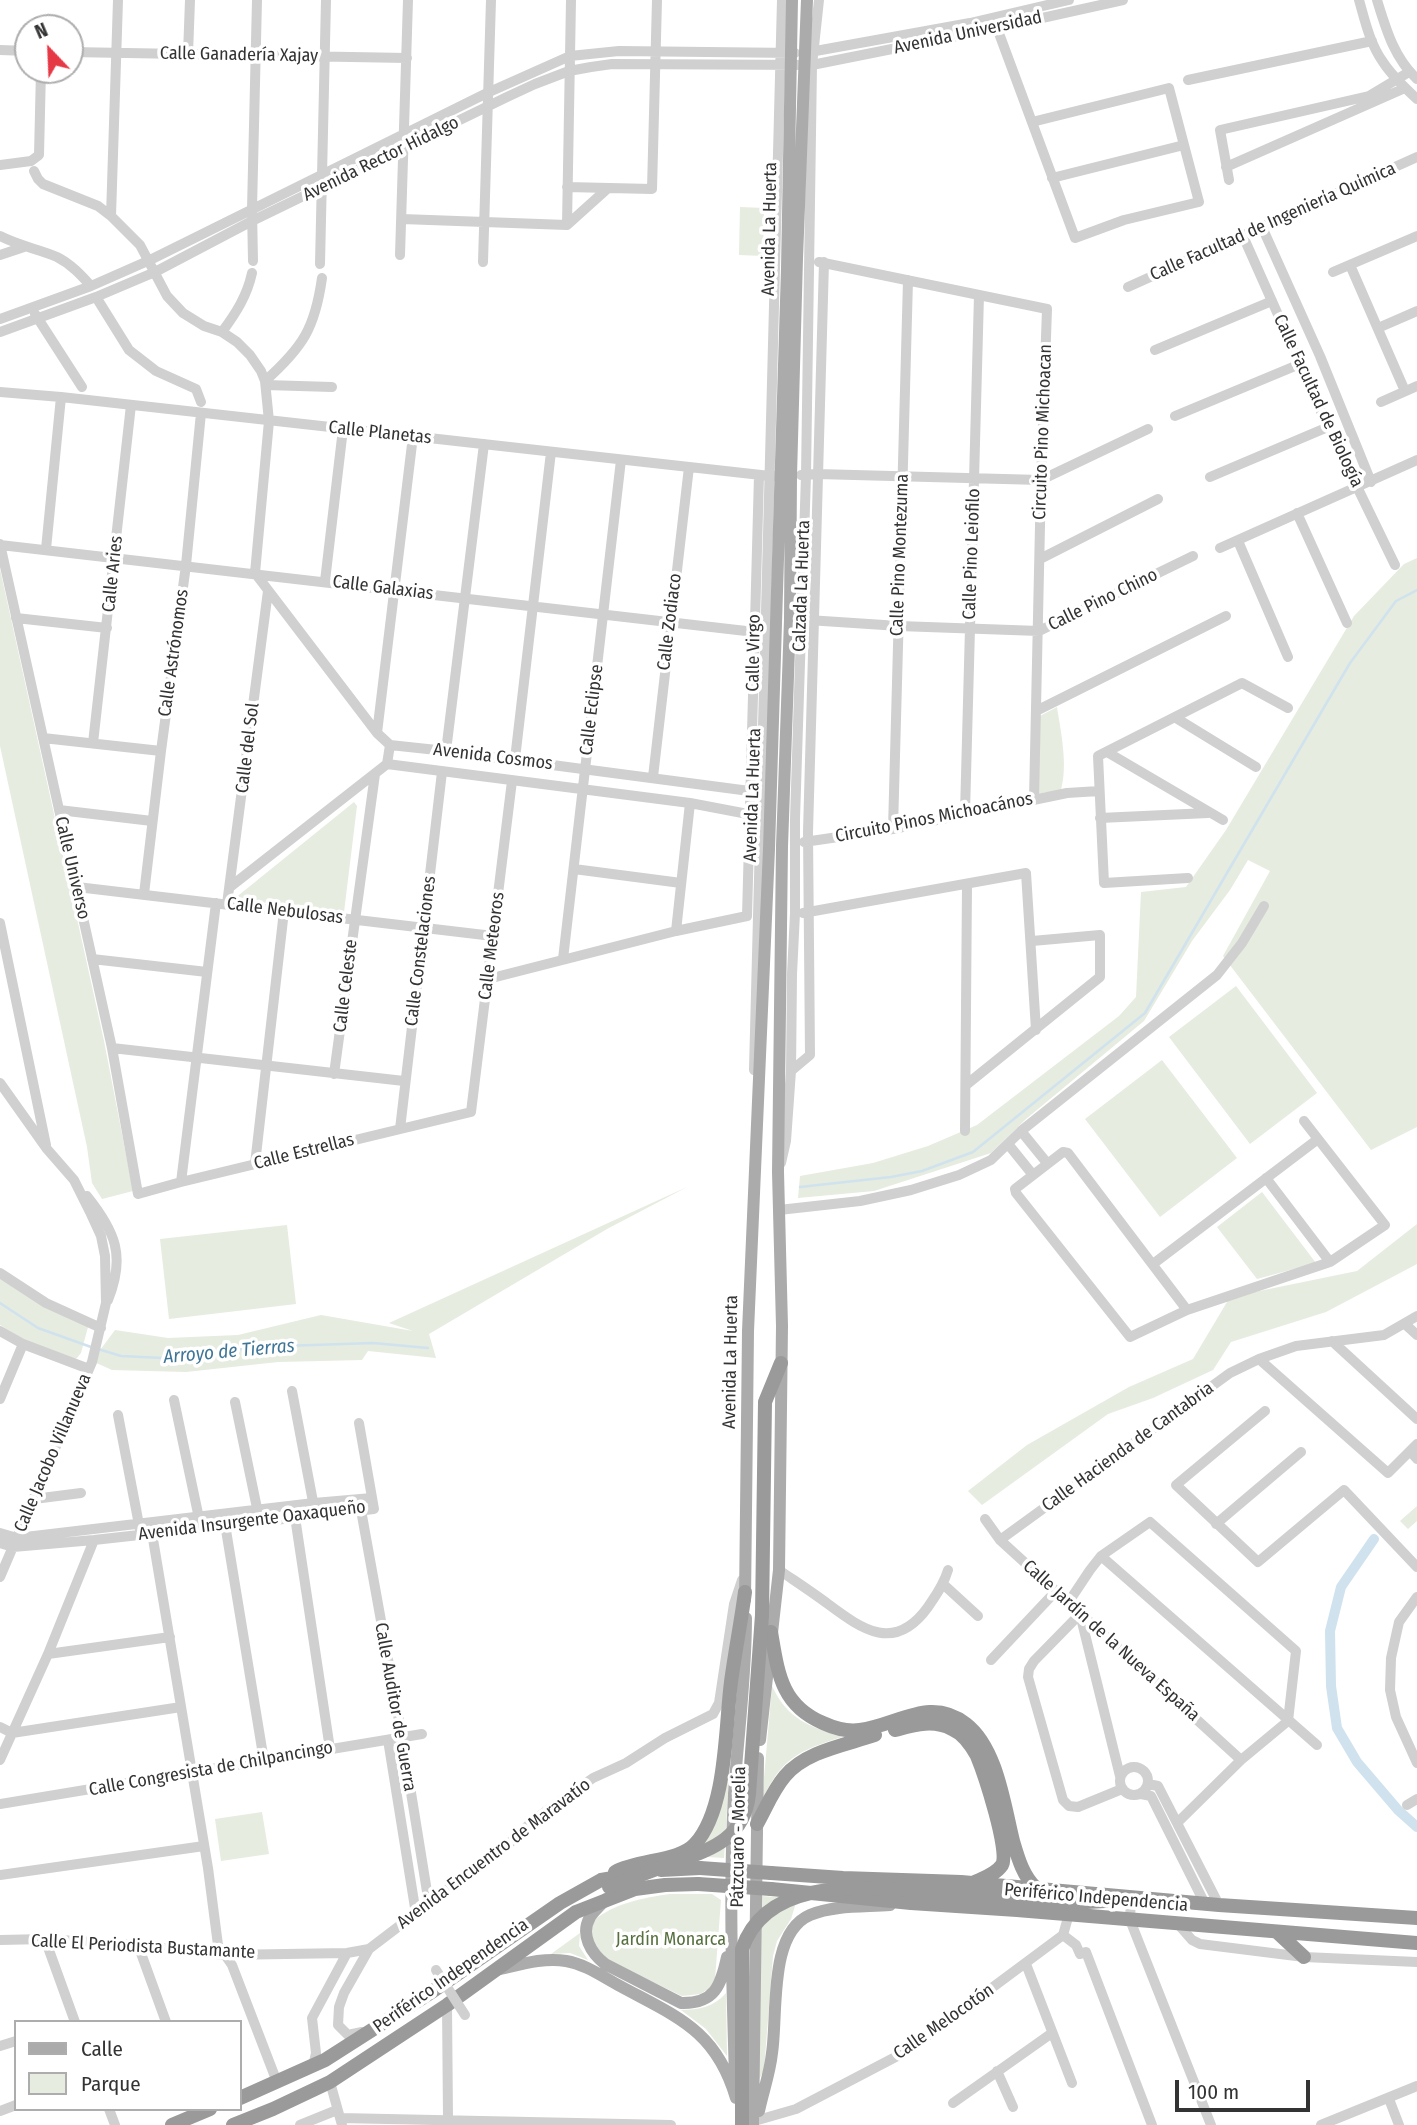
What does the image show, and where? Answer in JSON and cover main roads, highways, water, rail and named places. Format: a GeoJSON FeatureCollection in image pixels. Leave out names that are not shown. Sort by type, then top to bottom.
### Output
{"type":"FeatureCollection","features":[{"type":"Feature","properties":{"kind":"highway"},"geometry":{"type":"LineString","coordinates":[[413,2028],[444,1995],[590,1895],[711,1849],[731,1835],[741,1821],[749,1796],[762,1615],[765,1402],[781,1363]]}},
{"type":"Feature","properties":{"kind":"highway"},"geometry":{"type":"LineString","coordinates":[[606,1889],[622,1868],[683,1853],[695,1844],[712,1814],[719,1793],[731,1682],[746,1592]]}},
{"type":"Feature","properties":{"kind":"highway"},"geometry":{"type":"LineString","coordinates":[[771,1632],[779,1678],[797,1708],[811,1718],[835,1728],[859,1731],[925,1712],[939,1711],[967,1724],[979,1737],[992,1759],[1017,1854],[1028,1881],[1036,1888]]}},
{"type":"Feature","properties":{"kind":"highway"},"geometry":{"type":"LineString","coordinates":[[757,1824],[776,1787],[799,1763],[890,1731],[926,1723],[942,1724],[965,1738],[976,1755],[1004,1847],[1002,1865],[994,1873],[973,1883]]}},
{"type":"Feature","properties":{"kind":"highway","name":"Periférico Independencia"},"geometry":{"type":"LineString","coordinates":[[242,2097],[313,2066],[382,2024],[560,1903],[667,1869],[700,1868],[843,1878],[973,1883],[1211,1904],[1417,1918]]}},
{"type":"Feature","properties":{"kind":"highway","name":"Periférico Independencia"},"geometry":{"type":"LineString","coordinates":[[238,2124],[330,2082],[447,2005],[606,1889],[698,1884],[911,1896],[1130,1920],[1417,1943]]}},
{"type":"Feature","properties":{"kind":"highway"},"geometry":{"type":"LineString","coordinates":[[740,2125],[742,1949],[756,1923],[778,1905],[815,1892],[853,1887],[911,1896],[1071,1903],[1127,1897]]}},
{"type":"Feature","properties":{"kind":"highway"},"geometry":{"type":"LineString","coordinates":[[1277,1932],[1304,1957]]}},
{"type":"Feature","properties":{"kind":"highway"},"geometry":{"type":"LineString","coordinates":[[172,2125],[203,2111]]}},
{"type":"Feature","properties":{"kind":"main road","name":"Avenida La Huerta"},"geometry":{"type":"LineString","coordinates":[[776,1592],[779,1570],[781,1363],[778,1172],[782,846],[775,819],[760,794],[771,634],[785,59],[792,0]]}},
{"type":"Feature","properties":{"kind":"main road","name":"Avenida La Huerta"},"geometry":{"type":"LineString","coordinates":[[775,819],[783,806],[795,620],[775,476],[803,259],[809,58],[807,0]]}},
{"type":"Feature","properties":{"kind":"main road","name":"Avenida La Huerta"},"geometry":{"type":"LineString","coordinates":[[731,1936],[734,1795],[746,1646],[748,1331],[758,1130],[782,846]]}},
{"type":"Feature","properties":{"kind":"main road","name":"Pátzcuaro - Morelia"},"geometry":{"type":"LineString","coordinates":[[756,2123],[758,1762],[776,1592]]}},
{"type":"Feature","properties":{"kind":"main road"},"geometry":{"type":"LineString","coordinates":[[606,1889],[587,1927],[589,1946],[595,1956],[605,1964],[681,2003],[703,1999],[714,1992],[722,1980],[731,1936]]}},
{"type":"Feature","properties":{"kind":"main road"},"geometry":{"type":"LineString","coordinates":[[756,2123],[772,2055],[780,1958],[785,1940],[795,1926],[808,1916],[826,1910],[911,1896]]}},
{"type":"Feature","properties":{"kind":"main road"},"geometry":{"type":"LineString","coordinates":[[731,1936],[736,2098],[740,2125]]}},
{"type":"Feature","properties":{"kind":"main road"},"geometry":{"type":"LineString","coordinates":[[496,1970],[548,1960],[567,1961],[584,1967],[693,2028],[720,2058],[730,2077],[736,2098]]}},
{"type":"Feature","properties":{"kind":"waterway"},"geometry":{"type":"LineString","coordinates":[[800,1187],[922,1171],[973,1152],[1145,1013],[1350,663],[1396,601],[1417,590]]}},
{"type":"Feature","properties":{"kind":"waterway","name":"Arroyo de Tierras"},"geometry":{"type":"LineString","coordinates":[[0,1303],[38,1328],[91,1347]]}},
{"type":"Feature","properties":{"kind":"waterway","name":"Arroyo de Tierras"},"geometry":{"type":"LineString","coordinates":[[98,1349],[121,1356],[183,1359],[254,1347],[373,1343],[428,1348]]}},
{"type":"Feature","properties":{"kind":"waterway"},"geometry":{"type":"LineString","coordinates":[[1374,1539],[1341,1587],[1330,1631],[1331,1686],[1337,1728],[1357,1762],[1398,1810],[1417,1827]]}},
{"type":"Feature","properties":{"kind":"park label","name":"Jardín Monarca"},"geometry":{"type":"Point","coordinates":[671,1940]}}]}
